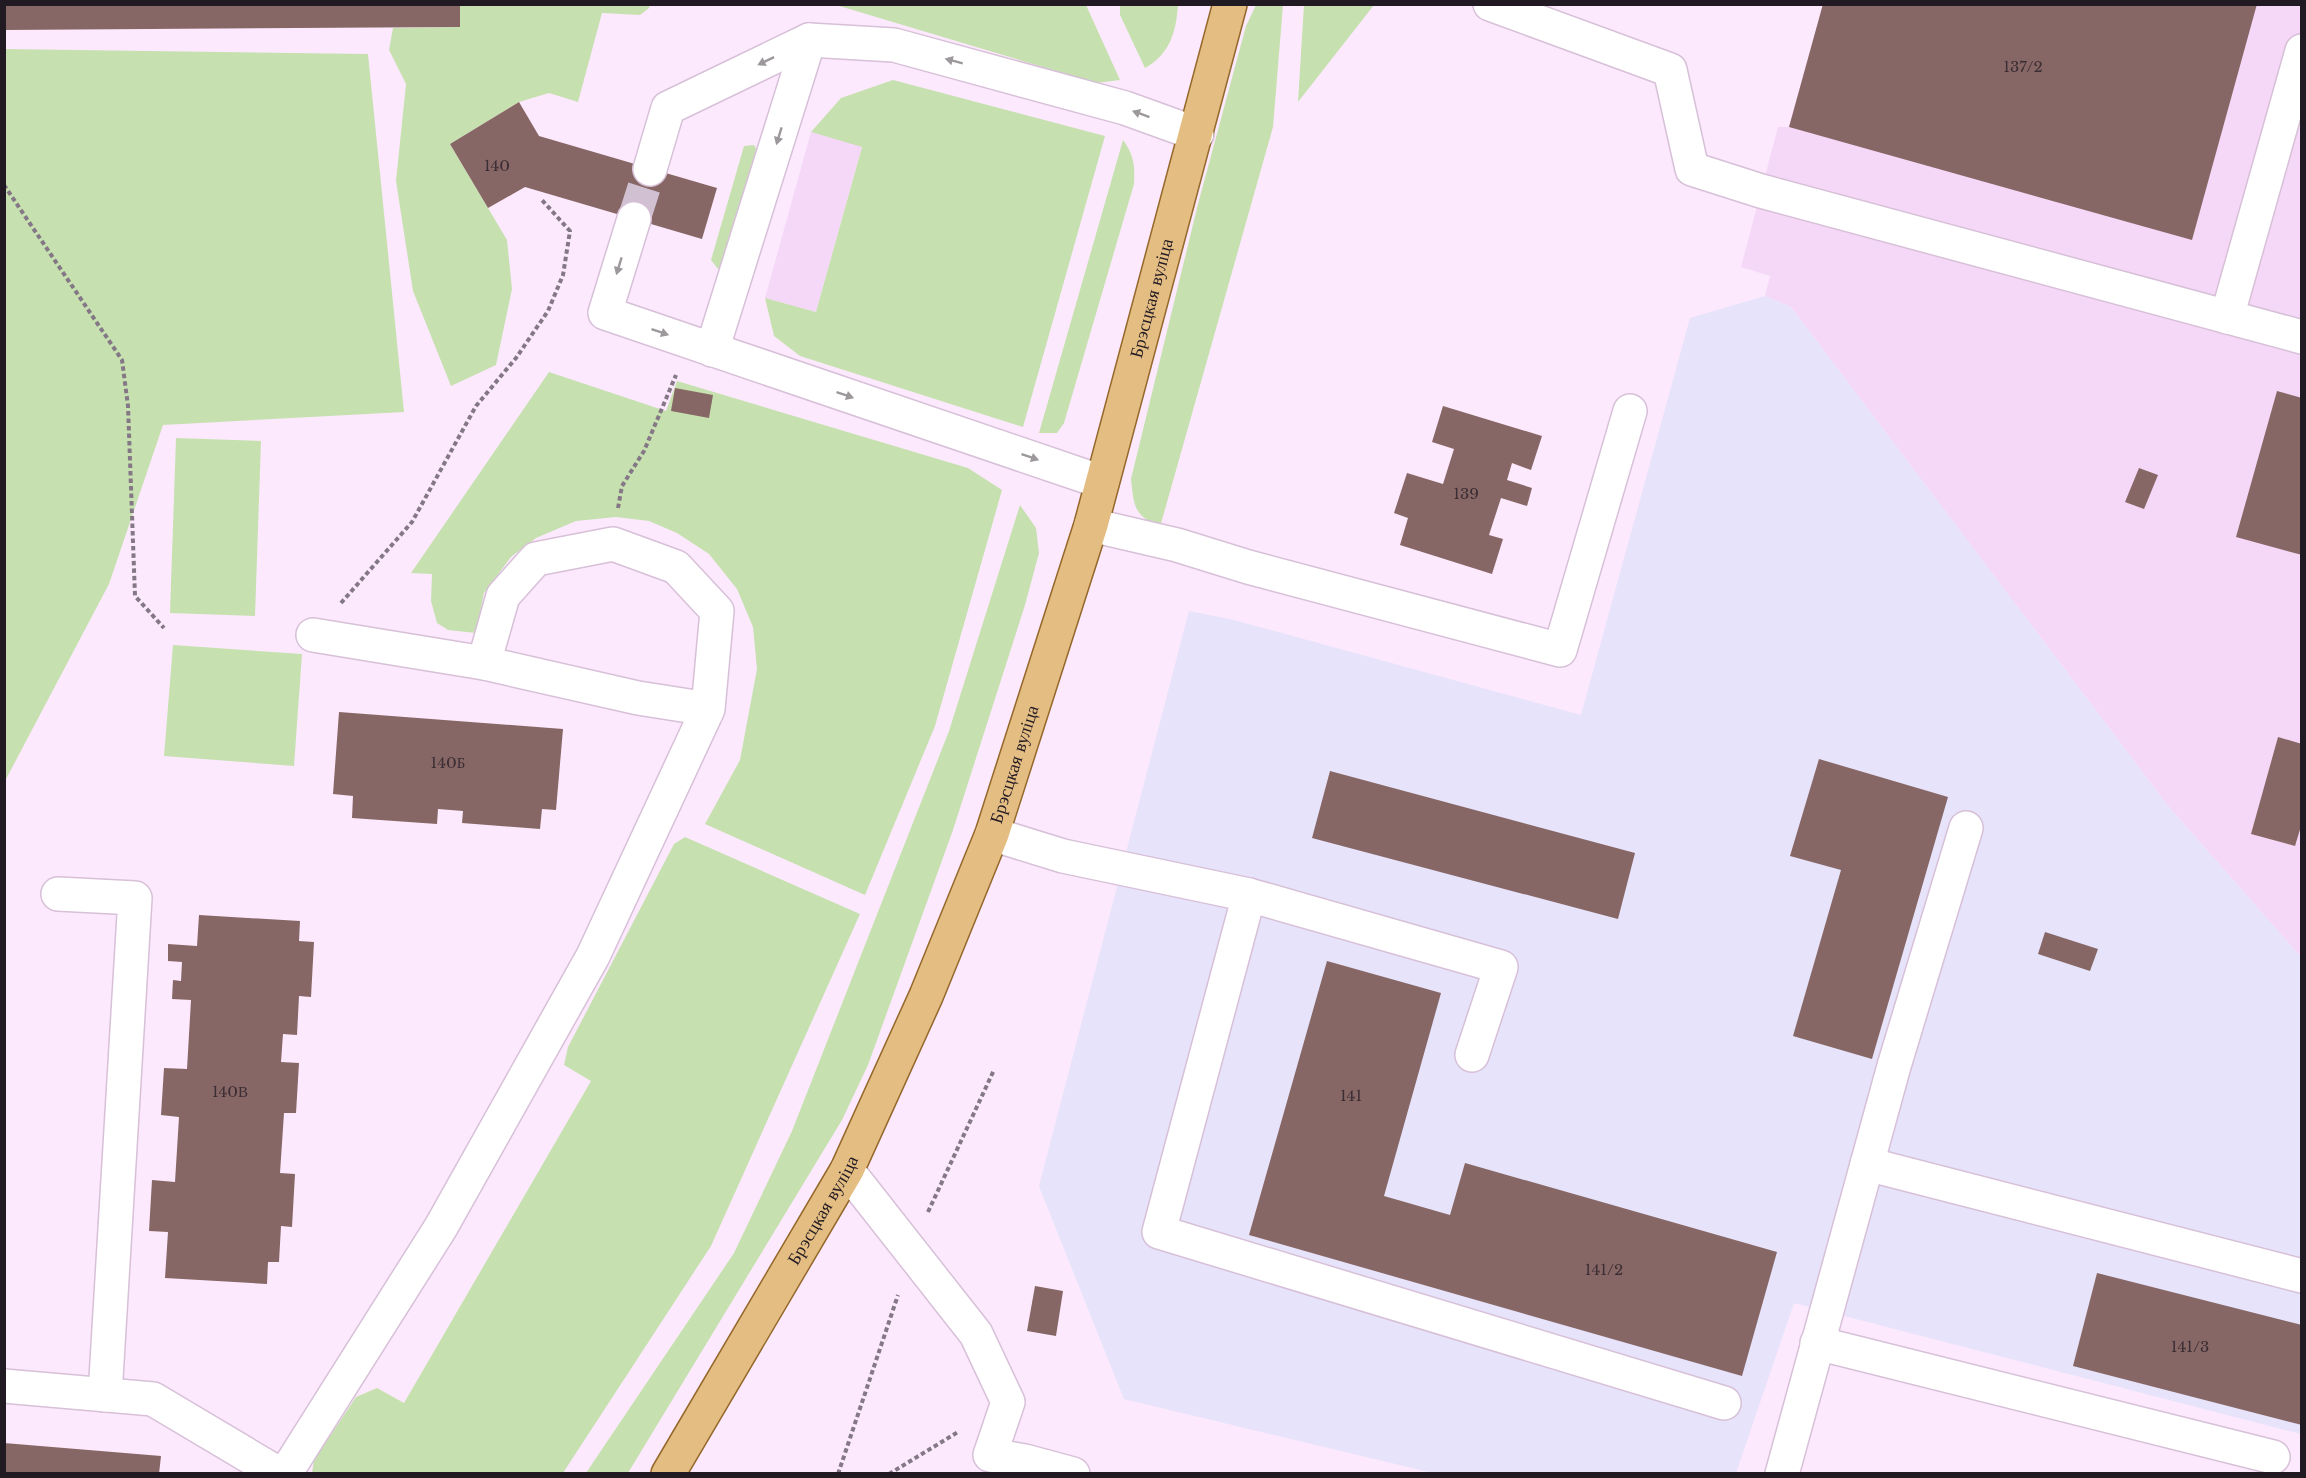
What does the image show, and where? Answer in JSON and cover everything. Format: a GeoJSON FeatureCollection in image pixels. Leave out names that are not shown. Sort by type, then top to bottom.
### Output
{"type":"FeatureCollection","features":[{"type":"Feature","properties":{"kind":"main road","name":"Брэсцкая вуліца"},"geometry":{"type":"LineString","coordinates":[[668,1473],[847,1170],[926,996],[992,834],[1091,525],[1230,4]]}},
{"type":"Feature","properties":{"kind":"lane"},"geometry":{"type":"LineString","coordinates":[[1490,4],[1670,70],[1692,169],[1761,192],[2301,337]]}},
{"type":"Feature","properties":{"kind":"lane"},"geometry":{"type":"LineString","coordinates":[[650,169],[668,108],[809,40],[894,45],[1125,108],[1197,134]]}},
{"type":"Feature","properties":{"kind":"lane"},"geometry":{"type":"LineString","coordinates":[[712,350],[809,40]]}},
{"type":"Feature","properties":{"kind":"lane"},"geometry":{"type":"LineString","coordinates":[[2227,317],[2301,51]]}},
{"type":"Feature","properties":{"kind":"lane"},"geometry":{"type":"LineString","coordinates":[[634,219],[605,313],[1102,482]]}},
{"type":"Feature","properties":{"kind":"lane"},"geometry":{"type":"LineString","coordinates":[[1091,525],[1176,545],[1248,567],[1560,650],[1630,411]]}},
{"type":"Feature","properties":{"kind":"lane"},"geometry":{"type":"LineString","coordinates":[[285,1473],[441,1227],[593,956],[708,709],[717,611],[676,567],[613,544],[536,559],[503,596],[484,663]]}},
{"type":"Feature","properties":{"kind":"lane"},"geometry":{"type":"LineString","coordinates":[[313,635],[484,663],[638,698],[708,709]]}},
{"type":"Feature","properties":{"kind":"lane"},"geometry":{"type":"LineString","coordinates":[[1782,1473],[1894,1066],[1966,828]]}},
{"type":"Feature","properties":{"kind":"lane"},"geometry":{"type":"LineString","coordinates":[[992,834],[1063,856],[1249,895],[1501,967],[1472,1055]]}},
{"type":"Feature","properties":{"kind":"lane"},"geometry":{"type":"LineString","coordinates":[[58,894],[135,898],[105,1395]]}},
{"type":"Feature","properties":{"kind":"lane"},"geometry":{"type":"LineString","coordinates":[[1249,895],[1159,1232],[1724,1403]]}},
{"type":"Feature","properties":{"kind":"lane"},"geometry":{"type":"LineString","coordinates":[[1867,1164],[2301,1276]]}},
{"type":"Feature","properties":{"kind":"lane"},"geometry":{"type":"LineString","coordinates":[[847,1170],[976,1334],[1008,1402],[988,1464],[1025,1461],[1073,1473]]}},
{"type":"Feature","properties":{"kind":"lane"},"geometry":{"type":"LineString","coordinates":[[1817,1343],[2273,1457]]}},
{"type":"Feature","properties":{"kind":"lane"},"geometry":{"type":"LineString","coordinates":[[4,1386],[153,1400],[279,1473]]}},
{"type":"Feature","properties":{"kind":"path"},"geometry":{"type":"LineString","coordinates":[[4,185],[122,360],[128,406],[135,596],[164,628]]}},
{"type":"Feature","properties":{"kind":"path"},"geometry":{"type":"LineString","coordinates":[[313,635],[412,522],[476,406],[516,358],[548,311],[563,275],[570,231],[541,199]]}},
{"type":"Feature","properties":{"kind":"path"},"geometry":{"type":"LineString","coordinates":[[613,544],[622,486],[644,451],[679,366],[712,350]]}},
{"type":"Feature","properties":{"kind":"path"},"geometry":{"type":"LineString","coordinates":[[889,1473],[1008,1402]]}},
{"type":"Feature","properties":{"kind":"shaded area"},"geometry":{"type":"Polygon","coordinates":[[[1823,5],[2301,5],[2301,957],[2169,807],[1791,307],[1765,296],[1770,276],[1741,267],[1778,127],[1789,127],[1823,5]]]}},
{"type":"Feature","properties":{"kind":"shaded area"},"geometry":{"type":"Polygon","coordinates":[[[811,132],[862,146],[816,312],[765,298],[811,132]]]}},
{"type":"Feature","properties":{"kind":"shaded area"},"geometry":{"type":"Polygon","coordinates":[[[1765,296],[1791,307],[2169,807],[2301,957],[2301,1434],[1794,1303],[1736,1473],[1433,1473],[1124,1399],[1039,1186],[1189,611],[1234,620],[1581,715],[1690,318],[1765,296]]]}},
{"type":"Feature","properties":{"kind":"green space"},"geometry":{"type":"Polygon","coordinates":[[[460,5],[650,5],[640,15],[602,13],[578,102],[549,93],[519,102],[450,144],[507,240],[512,289],[496,365],[451,386],[413,291],[396,181],[406,84],[389,50],[393,28],[460,27],[460,5]]]}},
{"type":"Feature","properties":{"kind":"green space"},"geometry":{"type":"Polygon","coordinates":[[[836,5],[1086,5],[1120,80],[1096,83],[836,5]]]}},
{"type":"Feature","properties":{"kind":"green space"},"geometry":{"type":"Polygon","coordinates":[[[1120,5],[1178,5],[1176,24],[1166,49],[1145,68],[1120,15],[1120,5]]]}},
{"type":"Feature","properties":{"kind":"green space"},"geometry":{"type":"Polygon","coordinates":[[[1256,5],[1283,5],[1273,127],[1160,527],[1140,514],[1133,497],[1131,479],[1198,204],[1246,26],[1256,5]]]}},
{"type":"Feature","properties":{"kind":"green space"},"geometry":{"type":"Polygon","coordinates":[[[1304,5],[1374,5],[1298,102],[1304,5]]]}},
{"type":"Feature","properties":{"kind":"green space"},"geometry":{"type":"Polygon","coordinates":[[[5,49],[368,54],[404,412],[163,425],[109,584],[5,781],[5,49]]]}},
{"type":"Feature","properties":{"kind":"green space"},"geometry":{"type":"Polygon","coordinates":[[[893,80],[1105,136],[1023,427],[800,356],[774,336],[765,298],[816,312],[862,147],[811,132],[841,98],[893,80]]]}},
{"type":"Feature","properties":{"kind":"green space"},"geometry":{"type":"Polygon","coordinates":[[[1123,140],[1133,161],[1134,184],[1064,423],[1057,433],[1039,433],[1123,140]]]}},
{"type":"Feature","properties":{"kind":"green space"},"geometry":{"type":"Polygon","coordinates":[[[754,145],[760,156],[729,264],[718,269],[711,260],[744,146],[754,145]]]}},
{"type":"Feature","properties":{"kind":"green space"},"geometry":{"type":"Polygon","coordinates":[[[549,372],[666,411],[677,381],[968,468],[1002,490],[935,726],[865,895],[705,824],[740,760],[757,669],[753,627],[737,589],[709,554],[677,533],[649,521],[616,517],[576,521],[536,538],[511,557],[484,593],[476,633],[448,630],[437,623],[431,601],[432,574],[411,573],[549,372]]]}},
{"type":"Feature","properties":{"kind":"green space"},"geometry":{"type":"Polygon","coordinates":[[[176,438],[261,441],[255,616],[170,613],[176,438]]]}},
{"type":"Feature","properties":{"kind":"green space"},"geometry":{"type":"Polygon","coordinates":[[[1020,505],[1036,528],[1039,553],[1025,605],[953,830],[868,1065],[842,1120],[628,1473],[586,1473],[734,1253],[792,1131],[949,731],[1020,505]]]}},
{"type":"Feature","properties":{"kind":"green space"},"geometry":{"type":"Polygon","coordinates":[[[173,645],[302,654],[294,766],[164,756],[173,645]]]}},
{"type":"Feature","properties":{"kind":"green space"},"geometry":{"type":"Polygon","coordinates":[[[685,837],[860,914],[711,1246],[563,1473],[312,1473],[314,1460],[356,1397],[377,1388],[404,1403],[591,1081],[564,1065],[568,1047],[674,844],[685,837]]]}},
{"type":"Feature","properties":{"kind":"building"},"geometry":{"type":"Polygon","coordinates":[[[4,4],[460,4],[460,27],[4,30],[4,4]]]}},
{"type":"Feature","properties":{"kind":"building"},"geometry":{"type":"Polygon","coordinates":[[[1823,4],[2257,4],[2192,240],[1789,127],[1823,4]]]}},
{"type":"Feature","properties":{"kind":"building"},"geometry":{"type":"Polygon","coordinates":[[[519,102],[539,136],[717,188],[702,239],[525,187],[488,208],[450,144],[519,102]]]}},
{"type":"Feature","properties":{"kind":"building"},"geometry":{"type":"Polygon","coordinates":[[[675,388],[713,395],[709,418],[671,411],[675,388]]]}},
{"type":"Feature","properties":{"kind":"building"},"geometry":{"type":"Polygon","coordinates":[[[2277,391],[2302,398],[2302,555],[2236,537],[2277,391]]]}},
{"type":"Feature","properties":{"kind":"building"},"geometry":{"type":"Polygon","coordinates":[[[1443,406],[1542,436],[1531,470],[1512,463],[1507,480],[1532,488],[1527,506],[1501,498],[1489,535],[1503,539],[1492,574],[1400,545],[1408,518],[1394,513],[1407,473],[1443,484],[1454,449],[1432,442],[1443,406]]]}},
{"type":"Feature","properties":{"kind":"building"},"geometry":{"type":"Polygon","coordinates":[[[2139,468],[2158,475],[2144,509],[2125,502],[2139,468]]]}},
{"type":"Feature","properties":{"kind":"building"},"geometry":{"type":"Polygon","coordinates":[[[339,712],[563,729],[556,810],[542,809],[540,829],[462,823],[463,811],[438,809],[437,824],[352,818],[353,796],[333,794],[339,712]]]}},
{"type":"Feature","properties":{"kind":"building"},"geometry":{"type":"Polygon","coordinates":[[[2278,737],[2302,744],[2302,823],[2295,846],[2251,834],[2278,737]]]}},
{"type":"Feature","properties":{"kind":"building"},"geometry":{"type":"Polygon","coordinates":[[[1819,759],[1948,797],[1872,1059],[1793,1036],[1841,870],[1790,856],[1819,759]]]}},
{"type":"Feature","properties":{"kind":"building"},"geometry":{"type":"Polygon","coordinates":[[[1330,771],[1635,853],[1618,919],[1312,838],[1330,771]]]}},
{"type":"Feature","properties":{"kind":"building"},"geometry":{"type":"Polygon","coordinates":[[[199,915],[300,921],[299,941],[314,942],[311,997],[299,996],[297,1035],[283,1034],[281,1062],[299,1063],[296,1113],[284,1113],[280,1173],[295,1174],[292,1227],[281,1226],[279,1262],[268,1262],[267,1284],[165,1278],[168,1232],[149,1231],[152,1180],[175,1182],[179,1117],[161,1115],[164,1068],[187,1069],[191,1000],[172,999],[173,980],[181,981],[182,962],[168,961],[168,944],[197,946],[199,915]]]}},
{"type":"Feature","properties":{"kind":"building"},"geometry":{"type":"Polygon","coordinates":[[[2045,932],[2098,949],[2090,971],[2038,954],[2045,932]]]}},
{"type":"Feature","properties":{"kind":"building"},"geometry":{"type":"Polygon","coordinates":[[[1327,961],[1441,993],[1384,1196],[1450,1215],[1465,1163],[1777,1252],[1742,1376],[1249,1235],[1327,961]]]}},
{"type":"Feature","properties":{"kind":"building"},"geometry":{"type":"Polygon","coordinates":[[[2097,1273],[2302,1325],[2302,1425],[2073,1366],[2097,1273]]]}},
{"type":"Feature","properties":{"kind":"building"},"geometry":{"type":"Polygon","coordinates":[[[1035,1286],[1063,1291],[1056,1336],[1027,1331],[1035,1286]]]}},
{"type":"Feature","properties":{"kind":"building"},"geometry":{"type":"Polygon","coordinates":[[[4,1443],[161,1456],[159,1474],[4,1474],[4,1443]]]}},
{"type":"Feature","properties":{"kind":"tunnel"},"geometry":{"type":"LineString","coordinates":[[634,219],[650,169]]}}]}
